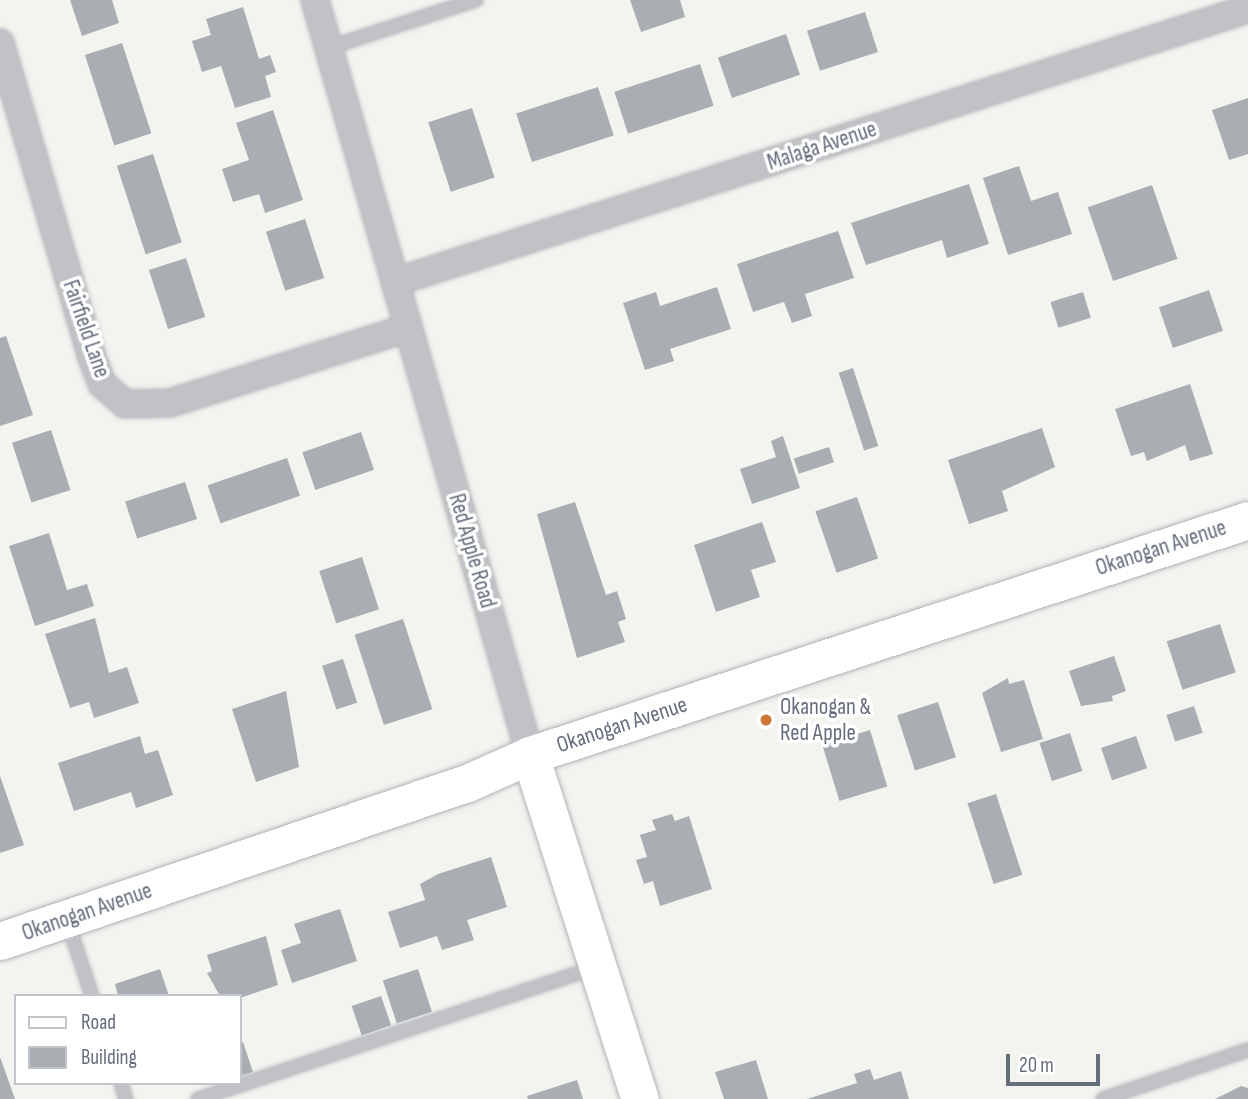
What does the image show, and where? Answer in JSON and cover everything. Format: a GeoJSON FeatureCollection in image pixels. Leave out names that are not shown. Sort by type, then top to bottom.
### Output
{"type":"FeatureCollection","features":[{"type":"Feature","properties":{"kind":"street","name":"Red Apple Road"},"geometry":{"type":"LineString","coordinates":[[315,0],[530,755],[640,1099]]}},
{"type":"Feature","properties":{"kind":"street","name":"Malaga Avenue"},"geometry":{"type":"LineString","coordinates":[[395,282],[1248,9]]}},
{"type":"Feature","properties":{"kind":"street","name":"Fairfield Lane"},"geometry":{"type":"LineString","coordinates":[[0,43],[91,355],[102,384],[125,404],[160,406],[408,328]]}},
{"type":"Feature","properties":{"kind":"street","name":"Okanogan Avenue"},"geometry":{"type":"LineString","coordinates":[[0,941],[465,784],[530,755],[1248,520]]}},
{"type":"Feature","properties":{"kind":"lane"},"geometry":{"type":"LineString","coordinates":[[328,48],[476,0]]}},
{"type":"Feature","properties":{"kind":"lane"},"geometry":{"type":"LineString","coordinates":[[66,919],[91,994]]}},
{"type":"Feature","properties":{"kind":"lane"},"geometry":{"type":"LineString","coordinates":[[242,1084],[597,966]]}},
{"type":"Feature","properties":{"kind":"lane"},"geometry":{"type":"LineString","coordinates":[[1103,1099],[1248,1050]]}},
{"type":"Feature","properties":{"kind":"lane"},"geometry":{"type":"LineString","coordinates":[[198,1099],[240,1085]]}},
{"type":"Feature","properties":{"kind":"building"},"geometry":{"type":"Polygon","coordinates":[[[70,0],[112,0],[119,23],[82,36],[70,0]]]}},
{"type":"Feature","properties":{"kind":"building"},"geometry":{"type":"Polygon","coordinates":[[[630,0],[680,0],[685,17],[641,32],[630,0]]]}},
{"type":"Feature","properties":{"kind":"building"},"geometry":{"type":"Polygon","coordinates":[[[243,7],[259,59],[270,55],[276,72],[265,76],[271,97],[235,108],[221,66],[202,72],[192,41],[211,35],[206,19],[243,7]]]}},
{"type":"Feature","properties":{"kind":"building"},"geometry":{"type":"Polygon","coordinates":[[[865,12],[878,52],[820,71],[807,31],[865,12]]]}},
{"type":"Feature","properties":{"kind":"building"},"geometry":{"type":"Polygon","coordinates":[[[786,34],[800,75],[732,98],[718,57],[786,34]]]}},
{"type":"Feature","properties":{"kind":"building"},"geometry":{"type":"Polygon","coordinates":[[[122,43],[151,133],[114,145],[85,55],[122,43]]]}},
{"type":"Feature","properties":{"kind":"building"},"geometry":{"type":"Polygon","coordinates":[[[700,64],[714,106],[628,134],[614,92],[700,64]]]}},
{"type":"Feature","properties":{"kind":"building"},"geometry":{"type":"Polygon","coordinates":[[[598,87],[614,136],[532,162],[516,114],[598,87]]]}},
{"type":"Feature","properties":{"kind":"building"},"geometry":{"type":"Polygon","coordinates":[[[1248,98],[1248,154],[1229,160],[1212,110],[1248,98]]]}},
{"type":"Feature","properties":{"kind":"building"},"geometry":{"type":"Polygon","coordinates":[[[472,108],[495,177],[451,192],[428,122],[472,108]]]}},
{"type":"Feature","properties":{"kind":"building"},"geometry":{"type":"Polygon","coordinates":[[[273,110],[303,200],[265,213],[259,194],[233,202],[222,169],[249,160],[236,123],[273,110]]]}},
{"type":"Feature","properties":{"kind":"building"},"geometry":{"type":"Polygon","coordinates":[[[153,154],[182,242],[146,254],[117,166],[153,154]]]}},
{"type":"Feature","properties":{"kind":"building"},"geometry":{"type":"Polygon","coordinates":[[[1019,166],[1031,201],[1058,192],[1072,234],[1008,255],[983,178],[1019,166]]]}},
{"type":"Feature","properties":{"kind":"building"},"geometry":{"type":"Polygon","coordinates":[[[969,184],[989,244],[947,258],[942,240],[866,265],[851,223],[969,184]]]}},
{"type":"Feature","properties":{"kind":"building"},"geometry":{"type":"Polygon","coordinates":[[[1152,185],[1177,259],[1113,281],[1088,207],[1152,185]]]}},
{"type":"Feature","properties":{"kind":"building"},"geometry":{"type":"Polygon","coordinates":[[[305,219],[324,278],[285,291],[266,232],[305,219]]]}},
{"type":"Feature","properties":{"kind":"building"},"geometry":{"type":"Polygon","coordinates":[[[838,231],[854,278],[805,294],[812,316],[792,323],[784,302],[753,312],[737,264],[838,231]]]}},
{"type":"Feature","properties":{"kind":"building"},"geometry":{"type":"Polygon","coordinates":[[[186,258],[205,317],[168,329],[149,270],[186,258]]]}},
{"type":"Feature","properties":{"kind":"building"},"geometry":{"type":"Polygon","coordinates":[[[717,287],[731,329],[670,349],[674,361],[645,370],[623,303],[656,292],[660,306],[717,287]]]}},
{"type":"Feature","properties":{"kind":"building"},"geometry":{"type":"Polygon","coordinates":[[[1209,290],[1223,331],[1173,348],[1159,307],[1209,290]]]}},
{"type":"Feature","properties":{"kind":"building"},"geometry":{"type":"Polygon","coordinates":[[[1083,292],[1091,318],[1058,328],[1050,302],[1083,292]]]}},
{"type":"Feature","properties":{"kind":"building"},"geometry":{"type":"Polygon","coordinates":[[[6,336],[33,415],[0,426],[0,338],[6,336]]]}},
{"type":"Feature","properties":{"kind":"building"},"geometry":{"type":"Polygon","coordinates":[[[853,368],[878,446],[864,451],[839,373],[853,368]]]}},
{"type":"Feature","properties":{"kind":"building"},"geometry":{"type":"Polygon","coordinates":[[[1190,384],[1213,454],[1190,461],[1185,445],[1147,461],[1144,452],[1131,456],[1115,409],[1190,384]]]}},
{"type":"Feature","properties":{"kind":"building"},"geometry":{"type":"Polygon","coordinates":[[[1042,428],[1055,467],[1002,491],[1008,511],[969,524],[948,460],[1042,428]]]}},
{"type":"Feature","properties":{"kind":"building"},"geometry":{"type":"Polygon","coordinates":[[[51,430],[70,490],[31,503],[12,443],[51,430]]]}},
{"type":"Feature","properties":{"kind":"building"},"geometry":{"type":"Polygon","coordinates":[[[361,432],[374,470],[315,490],[302,452],[361,432]]]}},
{"type":"Feature","properties":{"kind":"building"},"geometry":{"type":"Polygon","coordinates":[[[783,436],[800,488],[752,504],[740,469],[776,457],[771,441],[783,436]]]}},
{"type":"Feature","properties":{"kind":"building"},"geometry":{"type":"Polygon","coordinates":[[[829,447],[834,462],[799,474],[794,458],[829,447]]]}},
{"type":"Feature","properties":{"kind":"building"},"geometry":{"type":"Polygon","coordinates":[[[287,458],[300,496],[221,523],[208,485],[287,458]]]}},
{"type":"Feature","properties":{"kind":"building"},"geometry":{"type":"Polygon","coordinates":[[[185,482],[197,519],[137,539],[125,501],[185,482]]]}},
{"type":"Feature","properties":{"kind":"building"},"geometry":{"type":"Polygon","coordinates":[[[857,497],[878,558],[837,573],[815,511],[857,497]]]}},
{"type":"Feature","properties":{"kind":"building"},"geometry":{"type":"Polygon","coordinates":[[[575,502],[606,595],[617,591],[626,619],[618,622],[625,642],[577,658],[537,514],[575,502]]]}},
{"type":"Feature","properties":{"kind":"building"},"geometry":{"type":"Polygon","coordinates":[[[762,522],[776,562],[751,570],[760,597],[716,612],[694,545],[762,522]]]}},
{"type":"Feature","properties":{"kind":"building"},"geometry":{"type":"Polygon","coordinates":[[[49,533],[67,590],[87,584],[94,606],[35,626],[9,546],[49,533]]]}},
{"type":"Feature","properties":{"kind":"building"},"geometry":{"type":"Polygon","coordinates":[[[362,557],[379,609],[336,623],[319,571],[362,557]]]}},
{"type":"Feature","properties":{"kind":"building"},"geometry":{"type":"Polygon","coordinates":[[[95,618],[109,673],[127,667],[139,703],[94,718],[89,702],[70,708],[45,634],[95,618]]]}},
{"type":"Feature","properties":{"kind":"building"},"geometry":{"type":"Polygon","coordinates":[[[403,619],[432,709],[384,725],[354,635],[403,619]]]}},
{"type":"Feature","properties":{"kind":"building"},"geometry":{"type":"Polygon","coordinates":[[[1220,624],[1236,673],[1183,690],[1167,641],[1220,624]]]}},
{"type":"Feature","properties":{"kind":"building"},"geometry":{"type":"Polygon","coordinates":[[[1114,656],[1126,691],[1112,696],[1113,701],[1081,706],[1069,671],[1114,656]]]}},
{"type":"Feature","properties":{"kind":"building"},"geometry":{"type":"Polygon","coordinates":[[[343,659],[357,703],[336,710],[322,666],[343,659]]]}},
{"type":"Feature","properties":{"kind":"building"},"geometry":{"type":"Polygon","coordinates":[[[1008,678],[1009,684],[1024,680],[1043,739],[1001,752],[982,693],[1008,678]]]}},
{"type":"Feature","properties":{"kind":"building"},"geometry":{"type":"Polygon","coordinates":[[[286,691],[299,767],[256,782],[232,709],[286,691]]]}},
{"type":"Feature","properties":{"kind":"building"},"geometry":{"type":"Polygon","coordinates":[[[938,702],[956,757],[915,770],[897,715],[938,702]]]}},
{"type":"Feature","properties":{"kind":"building"},"geometry":{"type":"Polygon","coordinates":[[[1194,706],[1203,733],[1175,742],[1166,715],[1194,706]]]}},
{"type":"Feature","properties":{"kind":"building"},"geometry":{"type":"Polygon","coordinates":[[[870,730],[887,786],[839,801],[822,745],[870,730]]]}},
{"type":"Feature","properties":{"kind":"building"},"geometry":{"type":"Polygon","coordinates":[[[1070,733],[1082,771],[1052,781],[1040,743],[1070,733]]]}},
{"type":"Feature","properties":{"kind":"building"},"geometry":{"type":"Polygon","coordinates":[[[140,736],[145,754],[158,750],[173,795],[136,808],[131,792],[74,811],[58,763],[140,736]]]}},
{"type":"Feature","properties":{"kind":"building"},"geometry":{"type":"Polygon","coordinates":[[[1136,736],[1147,768],[1112,780],[1101,748],[1136,736]]]}},
{"type":"Feature","properties":{"kind":"building"},"geometry":{"type":"Polygon","coordinates":[[[0,776],[24,845],[0,853],[0,776]]]}},
{"type":"Feature","properties":{"kind":"building"},"geometry":{"type":"Polygon","coordinates":[[[996,794],[1022,875],[994,884],[967,803],[996,794]]]}},
{"type":"Feature","properties":{"kind":"building"},"geometry":{"type":"Polygon","coordinates":[[[672,814],[675,821],[689,816],[712,889],[660,906],[653,881],[644,884],[636,860],[647,857],[640,835],[656,830],[652,820],[672,814]]]}},
{"type":"Feature","properties":{"kind":"building"},"geometry":{"type":"Polygon","coordinates":[[[491,857],[507,907],[467,920],[474,940],[442,950],[437,936],[400,948],[388,912],[425,900],[420,884],[438,874],[491,857]]]}},
{"type":"Feature","properties":{"kind":"building"},"geometry":{"type":"Polygon","coordinates":[[[340,909],[357,961],[292,983],[281,950],[301,943],[294,924],[340,909]]]}},
{"type":"Feature","properties":{"kind":"building"},"geometry":{"type":"Polygon","coordinates":[[[266,936],[278,985],[242,997],[242,994],[219,994],[207,973],[212,971],[207,955],[266,936]]]}},
{"type":"Feature","properties":{"kind":"building"},"geometry":{"type":"Polygon","coordinates":[[[160,969],[168,994],[118,994],[115,984],[160,969]]]}},
{"type":"Feature","properties":{"kind":"building"},"geometry":{"type":"Polygon","coordinates":[[[418,969],[432,1012],[397,1023],[383,980],[418,969]]]}},
{"type":"Feature","properties":{"kind":"building"},"geometry":{"type":"Polygon","coordinates":[[[381,996],[391,1025],[362,1035],[352,1006],[381,996]]]}},
{"type":"Feature","properties":{"kind":"building"},"geometry":{"type":"Polygon","coordinates":[[[242,1042],[253,1072],[242,1075],[242,1042]]]}},
{"type":"Feature","properties":{"kind":"building"},"geometry":{"type":"Polygon","coordinates":[[[0,1057],[15,1099],[0,1099],[0,1057]]]}},
{"type":"Feature","properties":{"kind":"building"},"geometry":{"type":"Polygon","coordinates":[[[756,1060],[768,1099],[724,1099],[715,1072],[756,1060]]]}},
{"type":"Feature","properties":{"kind":"building"},"geometry":{"type":"Polygon","coordinates":[[[870,1069],[874,1080],[901,1071],[909,1099],[807,1099],[857,1083],[854,1074],[870,1069]]]}},
{"type":"Feature","properties":{"kind":"building"},"geometry":{"type":"Polygon","coordinates":[[[577,1080],[583,1099],[528,1099],[527,1096],[577,1080]]]}},
{"type":"Feature","properties":{"kind":"building"},"geometry":{"type":"Polygon","coordinates":[[[1241,1086],[1248,1088],[1248,1099],[1215,1099],[1241,1086]]]}},
{"type":"Feature","properties":{"kind":"place","name":"Okanogan & Red Apple"},"geometry":{"type":"Point","coordinates":[766,720]}}]}
